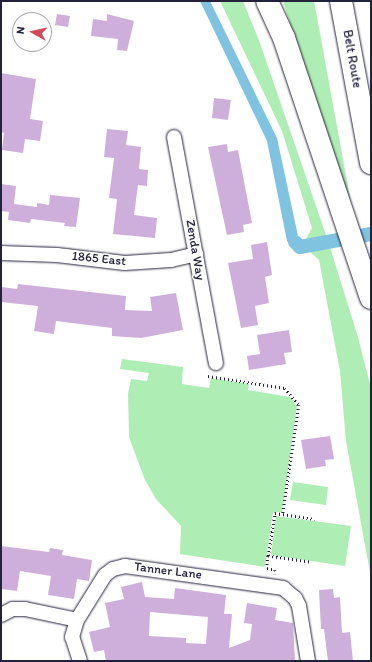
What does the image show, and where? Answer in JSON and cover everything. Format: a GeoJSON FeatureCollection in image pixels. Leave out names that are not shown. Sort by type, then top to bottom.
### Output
{"type":"FeatureCollection","features":[{"type":"Feature","properties":{"kind":"highway"},"geometry":{"type":"LineString","coordinates":[[267,1],[284,38]]}},
{"type":"Feature","properties":{"kind":"highway"},"geometry":{"type":"LineString","coordinates":[[273,1],[371,298]]}},
{"type":"Feature","properties":{"kind":"highway","name":"Belt Route"},"geometry":{"type":"LineString","coordinates":[[341,1],[371,163]]}},
{"type":"Feature","properties":{"kind":"street","name":"Zenda Way"},"geometry":{"type":"LineString","coordinates":[[174,138],[216,362]]}},
{"type":"Feature","properties":{"kind":"street","name":"1865 East"},"geometry":{"type":"LineString","coordinates":[[1,253],[57,255],[125,263],[171,260],[196,254]]}},
{"type":"Feature","properties":{"kind":"street","name":"Tanner Lane"},"geometry":{"type":"LineString","coordinates":[[80,661],[72,637],[77,620],[105,574],[113,568],[124,566],[273,585],[290,592],[299,606],[308,661]]}},
{"type":"Feature","properties":{"kind":"street"},"geometry":{"type":"LineString","coordinates":[[1,615],[14,609],[25,609],[77,620]]}},
{"type":"Feature","properties":{"kind":"path"},"geometry":{"type":"LineString","coordinates":[[208,376],[285,388],[299,405],[283,514]]}},
{"type":"Feature","properties":{"kind":"path"},"geometry":{"type":"LineString","coordinates":[[273,585],[276,570],[267,568],[275,513],[315,519]]}},
{"type":"Feature","properties":{"kind":"path"},"geometry":{"type":"LineString","coordinates":[[268,556],[309,562]]}},
{"type":"Feature","properties":{"kind":"green space"},"geometry":{"type":"Polygon","coordinates":[[[220,1],[243,1],[260,43],[326,235],[323,238],[305,241],[312,228],[282,131],[220,1]]]}},
{"type":"Feature","properties":{"kind":"green space"},"geometry":{"type":"Polygon","coordinates":[[[283,1],[314,1],[354,219],[329,146],[283,1]]]}},
{"type":"Feature","properties":{"kind":"green space"},"geometry":{"type":"Polygon","coordinates":[[[329,244],[358,337],[371,388],[371,578],[346,441],[340,371],[319,260],[306,248],[329,244]]]}},
{"type":"Feature","properties":{"kind":"green space"},"geometry":{"type":"Polygon","coordinates":[[[122,359],[183,367],[182,384],[209,388],[211,378],[249,384],[248,390],[290,397],[297,406],[282,512],[273,512],[265,567],[180,554],[181,526],[156,499],[145,480],[129,437],[128,394],[131,379],[147,381],[149,373],[120,369],[122,359]]]}},
{"type":"Feature","properties":{"kind":"green space"},"geometry":{"type":"Polygon","coordinates":[[[293,482],[328,487],[326,505],[290,500],[293,482]]]}},
{"type":"Feature","properties":{"kind":"green space"},"geometry":{"type":"Polygon","coordinates":[[[276,516],[351,526],[345,566],[271,555],[276,516]]]}},
{"type":"Feature","properties":{"kind":"water"},"geometry":{"type":"Polygon","coordinates":[[[200,1],[210,1],[277,138],[298,236],[302,242],[310,241],[311,252],[297,252],[287,241],[267,141],[200,1]]]}},
{"type":"Feature","properties":{"kind":"building"},"geometry":{"type":"Polygon","coordinates":[[[57,14],[70,16],[68,27],[55,25],[57,14]]]}},
{"type":"Feature","properties":{"kind":"building"},"geometry":{"type":"Polygon","coordinates":[[[107,14],[134,21],[127,51],[117,50],[118,39],[91,36],[93,19],[107,21],[107,14]]]}},
{"type":"Feature","properties":{"kind":"building"},"geometry":{"type":"Polygon","coordinates":[[[1,73],[36,79],[30,119],[43,121],[40,141],[25,139],[23,153],[2,150],[4,133],[1,132],[1,73]]]}},
{"type":"Feature","properties":{"kind":"building"},"geometry":{"type":"Polygon","coordinates":[[[214,98],[231,100],[228,120],[212,118],[214,98]]]}},
{"type":"Feature","properties":{"kind":"building"},"geometry":{"type":"Polygon","coordinates":[[[107,129],[128,131],[126,145],[141,147],[139,169],[148,170],[147,186],[138,185],[134,215],[157,218],[155,238],[113,234],[117,199],[109,198],[114,158],[104,157],[107,129]]]}},
{"type":"Feature","properties":{"kind":"building"},"geometry":{"type":"Polygon","coordinates":[[[227,144],[228,152],[238,150],[252,223],[243,225],[244,232],[227,235],[208,147],[227,144]]]}},
{"type":"Feature","properties":{"kind":"building"},"geometry":{"type":"Polygon","coordinates":[[[1,184],[16,186],[14,204],[37,207],[37,203],[49,205],[50,195],[80,198],[76,227],[64,226],[65,223],[31,219],[30,223],[8,220],[9,212],[1,211],[1,184]]]}},
{"type":"Feature","properties":{"kind":"building"},"geometry":{"type":"Polygon","coordinates":[[[267,242],[272,275],[265,277],[269,303],[255,306],[258,325],[241,328],[228,263],[253,259],[251,245],[267,242]]]}},
{"type":"Feature","properties":{"kind":"building"},"geometry":{"type":"Polygon","coordinates":[[[18,284],[126,296],[125,310],[152,311],[150,297],[176,293],[183,330],[141,338],[112,336],[112,328],[56,321],[54,334],[34,331],[38,306],[1,302],[1,287],[17,289],[18,284]]]}},
{"type":"Feature","properties":{"kind":"building"},"geometry":{"type":"Polygon","coordinates":[[[289,330],[292,352],[284,353],[286,364],[249,370],[247,356],[260,354],[257,335],[289,330]]]}},
{"type":"Feature","properties":{"kind":"building"},"geometry":{"type":"Polygon","coordinates":[[[330,436],[334,459],[325,460],[326,466],[306,469],[301,440],[330,436]]]}},
{"type":"Feature","properties":{"kind":"building"},"geometry":{"type":"Polygon","coordinates":[[[1,546],[49,552],[50,548],[63,550],[62,555],[92,560],[89,581],[77,579],[74,599],[48,595],[51,576],[20,571],[17,591],[1,589],[1,546]]]}},
{"type":"Feature","properties":{"kind":"building"},"geometry":{"type":"Polygon","coordinates":[[[142,582],[145,597],[174,599],[175,588],[226,595],[224,614],[232,614],[229,648],[250,640],[252,624],[244,623],[247,603],[277,608],[275,620],[293,623],[295,661],[106,661],[104,650],[94,652],[89,632],[110,627],[105,603],[124,599],[121,587],[142,582]],[[150,612],[149,636],[186,638],[186,643],[206,644],[208,617],[150,612]]]}},
{"type":"Feature","properties":{"kind":"building"},"geometry":{"type":"Polygon","coordinates":[[[333,589],[334,598],[340,597],[342,633],[350,632],[353,661],[328,661],[324,629],[321,629],[319,590],[333,589]]]}},
{"type":"Feature","properties":{"kind":"waterway"},"geometry":{"type":"LineString","coordinates":[[295,242],[300,247],[371,234]]}}]}
